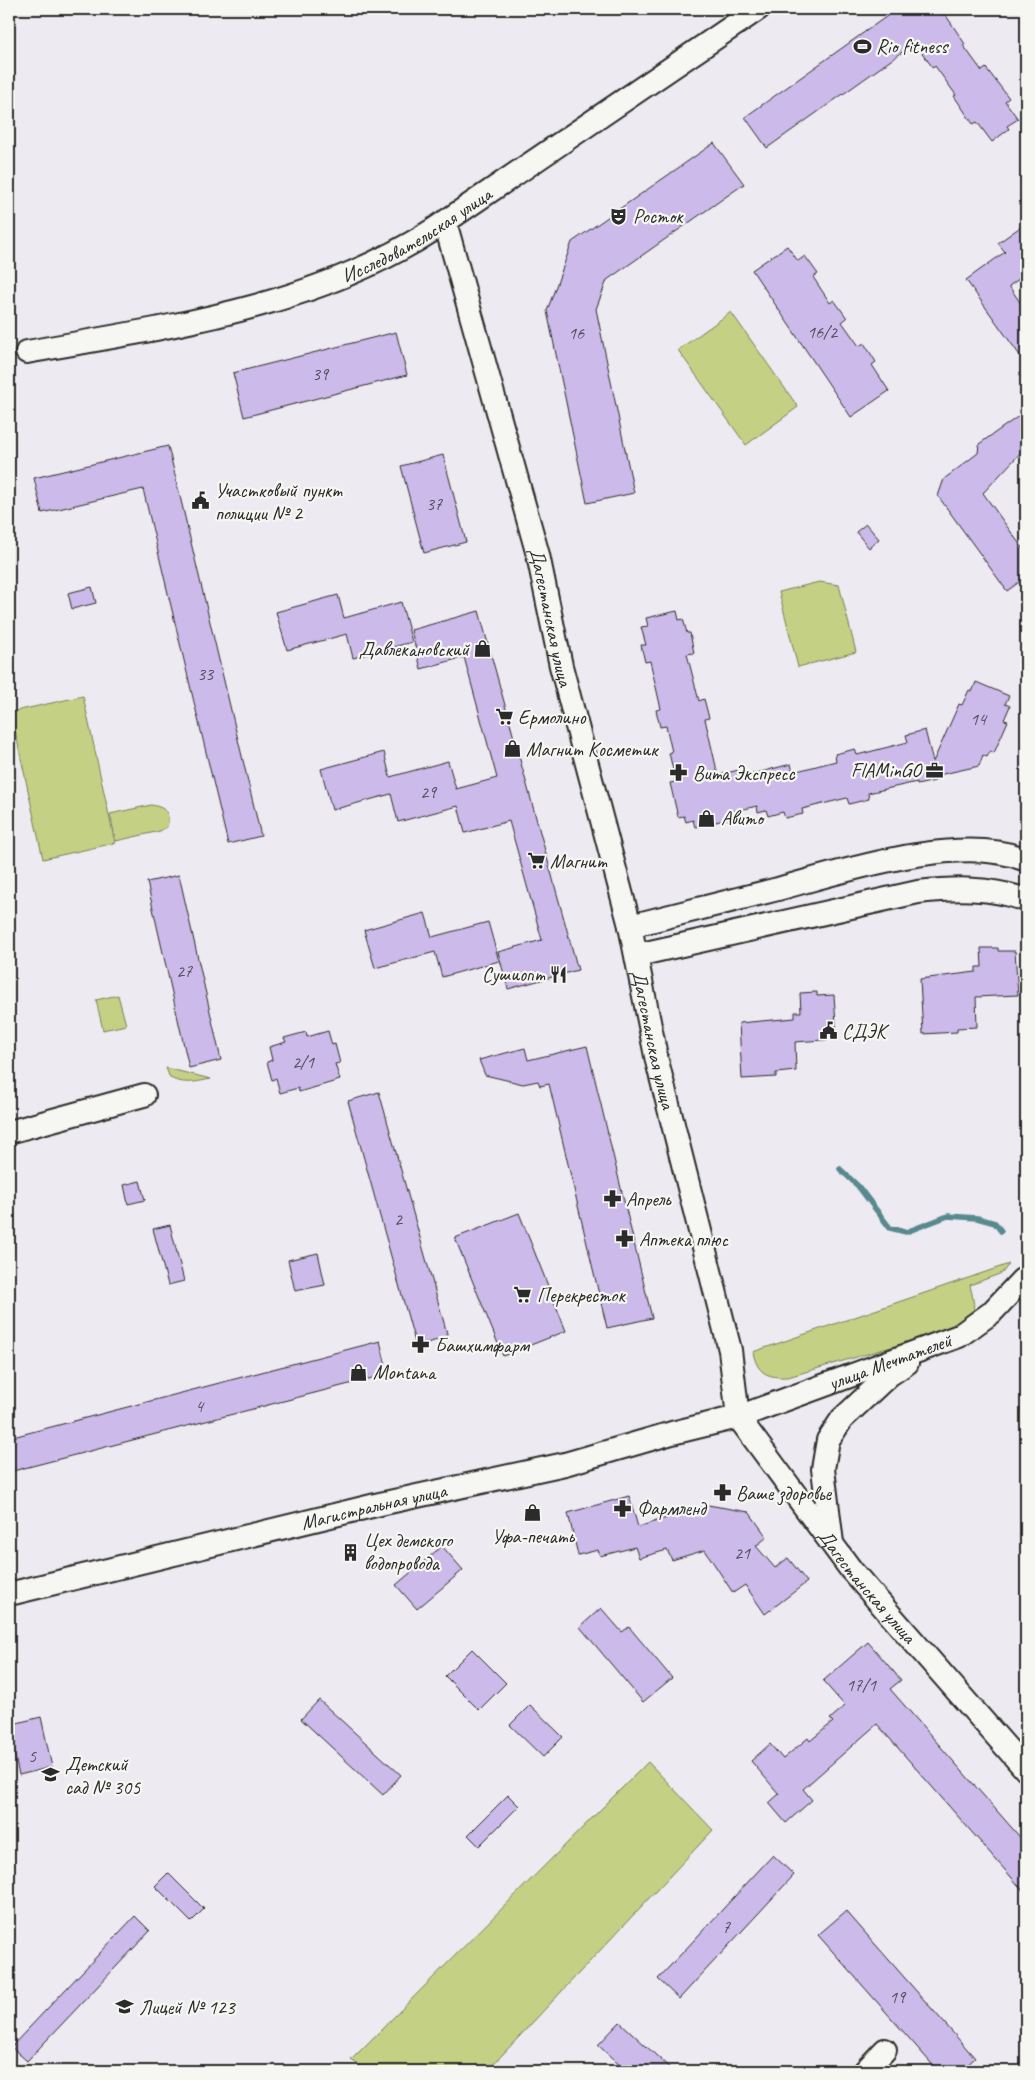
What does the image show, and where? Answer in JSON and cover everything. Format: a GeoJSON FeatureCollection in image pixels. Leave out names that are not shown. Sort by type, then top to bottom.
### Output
{"type":"FeatureCollection","features":[{"type":"Feature","properties":{"kind":"street","name":"Исследовательская улица"},"geometry":{"type":"LineString","coordinates":[[27,352],[180,324],[268,303],[301,292],[379,260],[445,222],[758,9]]}},
{"type":"Feature","properties":{"kind":"street","name":"Дагестанская улица"},"geometry":{"type":"LineString","coordinates":[[445,222],[538,555],[561,666],[630,926],[657,1061],[730,1350],[738,1418],[852,1571],[1026,1770]]}},
{"type":"Feature","properties":{"kind":"street"},"geometry":{"type":"LineString","coordinates":[[630,926],[862,867],[929,854],[976,850],[1016,856],[1026,860]]}},
{"type":"Feature","properties":{"kind":"street"},"geometry":{"type":"LineString","coordinates":[[637,955],[918,892],[962,888],[1007,893],[1026,900]]}},
{"type":"Feature","properties":{"kind":"street"},"geometry":{"type":"LineString","coordinates":[[9,1132],[144,1095]]}},
{"type":"Feature","properties":{"kind":"street","name":"улица Мечтателей"},"geometry":{"type":"LineString","coordinates":[[738,1418],[960,1336],[991,1313],[1026,1278]]}},
{"type":"Feature","properties":{"kind":"street"},"geometry":{"type":"LineString","coordinates":[[833,1546],[823,1469],[828,1440],[842,1419],[888,1375],[933,1346]]}},
{"type":"Feature","properties":{"kind":"street","name":"Магистральная улица"},"geometry":{"type":"LineString","coordinates":[[9,1594],[380,1504],[565,1464],[738,1418]]}},
{"type":"Feature","properties":{"kind":"street"},"geometry":{"type":"LineString","coordinates":[[865,2071],[885,2050]]}},
{"type":"Feature","properties":{"kind":"green space"},"geometry":{"type":"Polygon","coordinates":[[[731,312],[798,407],[746,445],[678,350],[731,312]]]}},
{"type":"Feature","properties":{"kind":"green space"},"geometry":{"type":"Polygon","coordinates":[[[819,582],[839,585],[856,652],[798,667],[779,592],[819,582]]]}},
{"type":"Feature","properties":{"kind":"green space"},"geometry":{"type":"Polygon","coordinates":[[[83,696],[115,843],[43,859],[11,712],[83,696]]]}},
{"type":"Feature","properties":{"kind":"green space"},"geometry":{"type":"Polygon","coordinates":[[[151,805],[160,807],[166,812],[168,818],[167,827],[160,831],[116,841],[110,814],[151,805]]]}},
{"type":"Feature","properties":{"kind":"green space"},"geometry":{"type":"Polygon","coordinates":[[[118,995],[126,1025],[103,1030],[96,1000],[118,995]]]}},
{"type":"Feature","properties":{"kind":"green space"},"geometry":{"type":"Polygon","coordinates":[[[166,1068],[211,1079],[180,1082],[170,1078],[166,1068]]]}},
{"type":"Feature","properties":{"kind":"green space"},"geometry":{"type":"Polygon","coordinates":[[[1009,1264],[1002,1273],[970,1285],[974,1309],[970,1318],[960,1327],[788,1377],[769,1375],[764,1373],[757,1365],[753,1352],[1009,1264]]]}},
{"type":"Feature","properties":{"kind":"green space"},"geometry":{"type":"Polygon","coordinates":[[[648,1762],[713,1830],[487,2071],[369,2071],[351,2060],[648,1762]]]}},
{"type":"Feature","properties":{"kind":"building"},"geometry":{"type":"Polygon","coordinates":[[[897,9],[938,9],[942,15],[945,14],[965,44],[963,45],[982,71],[986,68],[1009,98],[1005,101],[1018,119],[1007,126],[1009,129],[992,142],[977,122],[973,124],[954,96],[956,95],[915,43],[767,148],[745,117],[897,9]]]}},
{"type":"Feature","properties":{"kind":"building"},"geometry":{"type":"Polygon","coordinates":[[[714,143],[744,184],[607,280],[596,309],[634,493],[587,503],[547,311],[572,242],[714,143]]]}},
{"type":"Feature","properties":{"kind":"building"},"geometry":{"type":"Polygon","coordinates":[[[1026,223],[1026,274],[1009,286],[1026,311],[1026,364],[966,280],[1005,252],[998,243],[1026,223]]]}},
{"type":"Feature","properties":{"kind":"building"},"geometry":{"type":"Polygon","coordinates":[[[787,246],[798,261],[805,256],[818,274],[813,277],[830,303],[834,300],[847,318],[842,322],[859,346],[864,343],[876,362],[872,365],[889,391],[851,417],[752,270],[787,246]]]}},
{"type":"Feature","properties":{"kind":"building"},"geometry":{"type":"Polygon","coordinates":[[[396,332],[407,375],[244,417],[233,373],[396,332]]]}},
{"type":"Feature","properties":{"kind":"building"},"geometry":{"type":"Polygon","coordinates":[[[1026,411],[1026,447],[983,493],[1026,553],[1026,577],[1007,591],[938,496],[944,479],[978,453],[979,444],[1026,411]]]}},
{"type":"Feature","properties":{"kind":"building"},"geometry":{"type":"Polygon","coordinates":[[[168,446],[261,836],[228,844],[143,489],[42,513],[34,478],[168,446]]]}},
{"type":"Feature","properties":{"kind":"building"},"geometry":{"type":"Polygon","coordinates":[[[443,455],[466,542],[424,553],[401,466],[443,455]]]}},
{"type":"Feature","properties":{"kind":"building"},"geometry":{"type":"Polygon","coordinates":[[[866,524],[879,539],[869,548],[856,532],[866,524]]]}},
{"type":"Feature","properties":{"kind":"building"},"geometry":{"type":"Polygon","coordinates":[[[92,587],[96,603],[72,609],[68,593],[92,587]]]}},
{"type":"Feature","properties":{"kind":"building"},"geometry":{"type":"Polygon","coordinates":[[[338,595],[344,618],[401,602],[412,642],[353,658],[347,634],[287,650],[276,612],[338,595]]]}},
{"type":"Feature","properties":{"kind":"building"},"geometry":{"type":"Polygon","coordinates":[[[479,611],[578,970],[508,989],[498,952],[542,940],[509,821],[465,833],[458,806],[398,822],[391,794],[332,810],[321,769],[384,752],[390,777],[448,761],[456,789],[497,778],[464,657],[421,669],[411,630],[479,611]]]}},
{"type":"Feature","properties":{"kind":"building"},"geometry":{"type":"Polygon","coordinates":[[[677,611],[679,620],[683,619],[687,633],[690,633],[694,653],[687,654],[699,701],[704,699],[709,718],[705,719],[718,775],[743,769],[745,776],[791,764],[793,772],[836,761],[835,754],[855,749],[857,755],[908,742],[906,735],[925,730],[933,762],[959,704],[962,705],[969,690],[972,692],[976,682],[1009,696],[1005,704],[1010,706],[1004,720],[1008,721],[994,753],[990,751],[987,757],[983,755],[979,766],[934,776],[935,781],[917,785],[917,782],[868,793],[869,799],[849,804],[847,798],[802,809],[803,814],[785,818],[783,812],[768,816],[766,810],[758,812],[757,806],[727,813],[728,819],[695,827],[693,820],[686,822],[684,816],[678,817],[670,783],[676,782],[669,753],[672,752],[666,726],[660,727],[656,710],[661,709],[650,661],[645,662],[641,645],[646,645],[641,627],[648,626],[646,618],[677,611]]]}},
{"type":"Feature","properties":{"kind":"building"},"geometry":{"type":"Polygon","coordinates":[[[179,875],[221,1060],[189,1068],[147,882],[179,875]]]}},
{"type":"Feature","properties":{"kind":"building"},"geometry":{"type":"Polygon","coordinates":[[[425,913],[432,937],[488,922],[499,961],[442,977],[435,952],[375,968],[364,930],[425,913]]]}},
{"type":"Feature","properties":{"kind":"building"},"geometry":{"type":"Polygon","coordinates":[[[981,948],[1015,951],[1018,995],[976,997],[977,1027],[957,1028],[957,1032],[923,1034],[920,979],[976,972],[976,967],[982,967],[981,948]]]}},
{"type":"Feature","properties":{"kind":"building"},"geometry":{"type":"Polygon","coordinates":[[[817,992],[817,996],[834,995],[837,1039],[795,1042],[796,1071],[776,1073],[776,1077],[742,1079],[739,1023],[795,1018],[795,1012],[801,1012],[800,993],[817,992]]]}},
{"type":"Feature","properties":{"kind":"building"},"geometry":{"type":"Polygon","coordinates":[[[328,1031],[332,1045],[335,1044],[340,1063],[335,1064],[340,1080],[299,1092],[298,1088],[280,1093],[276,1078],[272,1080],[267,1062],[272,1060],[269,1047],[286,1042],[284,1038],[306,1032],[307,1037],[328,1031]]]}},
{"type":"Feature","properties":{"kind":"building"},"geometry":{"type":"Polygon","coordinates":[[[587,1046],[652,1318],[607,1328],[549,1084],[540,1086],[538,1081],[523,1084],[485,1075],[479,1060],[525,1048],[528,1060],[587,1046]]]}},
{"type":"Feature","properties":{"kind":"building"},"geometry":{"type":"Polygon","coordinates":[[[379,1092],[448,1337],[416,1346],[348,1101],[379,1092]]]}},
{"type":"Feature","properties":{"kind":"building"},"geometry":{"type":"Polygon","coordinates":[[[140,1181],[145,1200],[128,1204],[124,1185],[140,1181]]]}},
{"type":"Feature","properties":{"kind":"building"},"geometry":{"type":"Polygon","coordinates":[[[519,1213],[566,1331],[503,1356],[455,1238],[519,1213]]]}},
{"type":"Feature","properties":{"kind":"building"},"geometry":{"type":"Polygon","coordinates":[[[170,1225],[184,1281],[168,1285],[153,1229],[170,1225]]]}},
{"type":"Feature","properties":{"kind":"building"},"geometry":{"type":"Polygon","coordinates":[[[318,1253],[325,1285],[295,1291],[288,1260],[318,1253]]]}},
{"type":"Feature","properties":{"kind":"building"},"geometry":{"type":"Polygon","coordinates":[[[380,1341],[388,1374],[9,1472],[9,1438],[380,1341]]]}},
{"type":"Feature","properties":{"kind":"building"},"geometry":{"type":"Polygon","coordinates":[[[629,1496],[638,1527],[708,1505],[749,1512],[767,1537],[756,1546],[775,1568],[788,1558],[807,1582],[765,1614],[745,1585],[733,1593],[705,1550],[672,1560],[667,1550],[639,1558],[635,1547],[600,1556],[598,1550],[578,1555],[568,1513],[629,1496]]]}},
{"type":"Feature","properties":{"kind":"building"},"geometry":{"type":"Polygon","coordinates":[[[442,1546],[463,1570],[417,1609],[396,1585],[442,1546]]]}},
{"type":"Feature","properties":{"kind":"building"},"geometry":{"type":"Polygon","coordinates":[[[601,1608],[622,1632],[629,1627],[672,1678],[643,1702],[580,1627],[601,1608]]]}},
{"type":"Feature","properties":{"kind":"building"},"geometry":{"type":"Polygon","coordinates":[[[868,1642],[901,1680],[890,1689],[1026,1844],[1026,1894],[877,1724],[803,1789],[812,1800],[786,1823],[769,1803],[779,1794],[751,1761],[770,1744],[783,1759],[808,1738],[810,1741],[833,1722],[830,1719],[845,1706],[823,1681],[868,1642]]]}},
{"type":"Feature","properties":{"kind":"building"},"geometry":{"type":"Polygon","coordinates":[[[472,1649],[506,1683],[479,1710],[445,1676],[472,1649]]]}},
{"type":"Feature","properties":{"kind":"building"},"geometry":{"type":"Polygon","coordinates":[[[319,1700],[401,1775],[383,1795],[301,1719],[319,1700]]]}},
{"type":"Feature","properties":{"kind":"building"},"geometry":{"type":"Polygon","coordinates":[[[530,1705],[563,1737],[543,1757],[510,1725],[530,1705]]]}},
{"type":"Feature","properties":{"kind":"building"},"geometry":{"type":"Polygon","coordinates":[[[41,1717],[52,1767],[19,1775],[12,1744],[9,1745],[9,1725],[41,1717]]]}},
{"type":"Feature","properties":{"kind":"building"},"geometry":{"type":"Polygon","coordinates":[[[508,1795],[519,1806],[479,1846],[468,1835],[508,1795]]]}},
{"type":"Feature","properties":{"kind":"building"},"geometry":{"type":"Polygon","coordinates":[[[773,1855],[794,1875],[679,1999],[658,1979],[773,1855]]]}},
{"type":"Feature","properties":{"kind":"building"},"geometry":{"type":"Polygon","coordinates":[[[168,1873],[204,1909],[191,1922],[155,1886],[168,1873]]]}},
{"type":"Feature","properties":{"kind":"building"},"geometry":{"type":"Polygon","coordinates":[[[846,1911],[975,2058],[961,2071],[938,2071],[818,1935],[846,1911]]]}},
{"type":"Feature","properties":{"kind":"building"},"geometry":{"type":"Polygon","coordinates":[[[135,1916],[150,1931],[27,2061],[11,2047],[135,1916]]]}},
{"type":"Feature","properties":{"kind":"building"},"geometry":{"type":"Polygon","coordinates":[[[620,2022],[673,2071],[626,2071],[598,2045],[620,2022]]]}},
{"type":"Feature","properties":{"kind":"waterway"},"geometry":{"type":"LineString","coordinates":[[840,1169],[858,1186],[890,1228],[906,1232],[948,1216],[977,1218],[995,1223],[1001,1231]]}},
{"type":"Feature","properties":{"kind":"waterway"},"geometry":{"type":"LineString","coordinates":[[1023,1410],[1026,1405]]}},
{"type":"Feature","properties":{"kind":"place","name":"Rio fitness"},"geometry":{"type":"Point","coordinates":[862,46]}},
{"type":"Feature","properties":{"kind":"place","name":"Росток"},"geometry":{"type":"Point","coordinates":[619,216]}},
{"type":"Feature","properties":{"kind":"place","name":"Участковый пункт полиции № 2"},"geometry":{"type":"Point","coordinates":[201,501]}},
{"type":"Feature","properties":{"kind":"place","name":"Давлекановский"},"geometry":{"type":"Point","coordinates":[483,649]}},
{"type":"Feature","properties":{"kind":"place","name":"Ермолино"},"geometry":{"type":"Point","coordinates":[504,717]}},
{"type":"Feature","properties":{"kind":"place","name":"Магнит Косметик"},"geometry":{"type":"Point","coordinates":[512,749]}},
{"type":"Feature","properties":{"kind":"place","name":"FlAMinGO"},"geometry":{"type":"Point","coordinates":[935,770]}},
{"type":"Feature","properties":{"kind":"place","name":"Вита Экспресс"},"geometry":{"type":"Point","coordinates":[679,773]}},
{"type":"Feature","properties":{"kind":"place","name":"Авито"},"geometry":{"type":"Point","coordinates":[707,818]}},
{"type":"Feature","properties":{"kind":"place","name":"Магнит"},"geometry":{"type":"Point","coordinates":[536,861]}},
{"type":"Feature","properties":{"kind":"place","name":"Сушиопт"},"geometry":{"type":"Point","coordinates":[559,974]}},
{"type":"Feature","properties":{"kind":"place","name":"СДЭК"},"geometry":{"type":"Point","coordinates":[828,1031]}},
{"type":"Feature","properties":{"kind":"place","name":"Апрель"},"geometry":{"type":"Point","coordinates":[612,1199]}},
{"type":"Feature","properties":{"kind":"place","name":"Аптека плюс"},"geometry":{"type":"Point","coordinates":[625,1239]}},
{"type":"Feature","properties":{"kind":"place","name":"Перекресток"},"geometry":{"type":"Point","coordinates":[523,1295]}},
{"type":"Feature","properties":{"kind":"place","name":"Башхимфарм"},"geometry":{"type":"Point","coordinates":[421,1345]}},
{"type":"Feature","properties":{"kind":"place","name":"Montana"},"geometry":{"type":"Point","coordinates":[359,1372]}},
{"type":"Feature","properties":{"kind":"place","name":"Ваше здоровье"},"geometry":{"type":"Point","coordinates":[722,1493]}},
{"type":"Feature","properties":{"kind":"place","name":"Фармленд"},"geometry":{"type":"Point","coordinates":[623,1508]}},
{"type":"Feature","properties":{"kind":"place","name":"Уфа-печать"},"geometry":{"type":"Point","coordinates":[533,1512]}},
{"type":"Feature","properties":{"kind":"place","name":"Цех демского водопровода"},"geometry":{"type":"Point","coordinates":[350,1552]}},
{"type":"Feature","properties":{"kind":"place","name":"Детский сад № 305"},"geometry":{"type":"Point","coordinates":[51,1775]}},
{"type":"Feature","properties":{"kind":"place","name":"Лицей № 123"},"geometry":{"type":"Point","coordinates":[125,2007]}}]}
